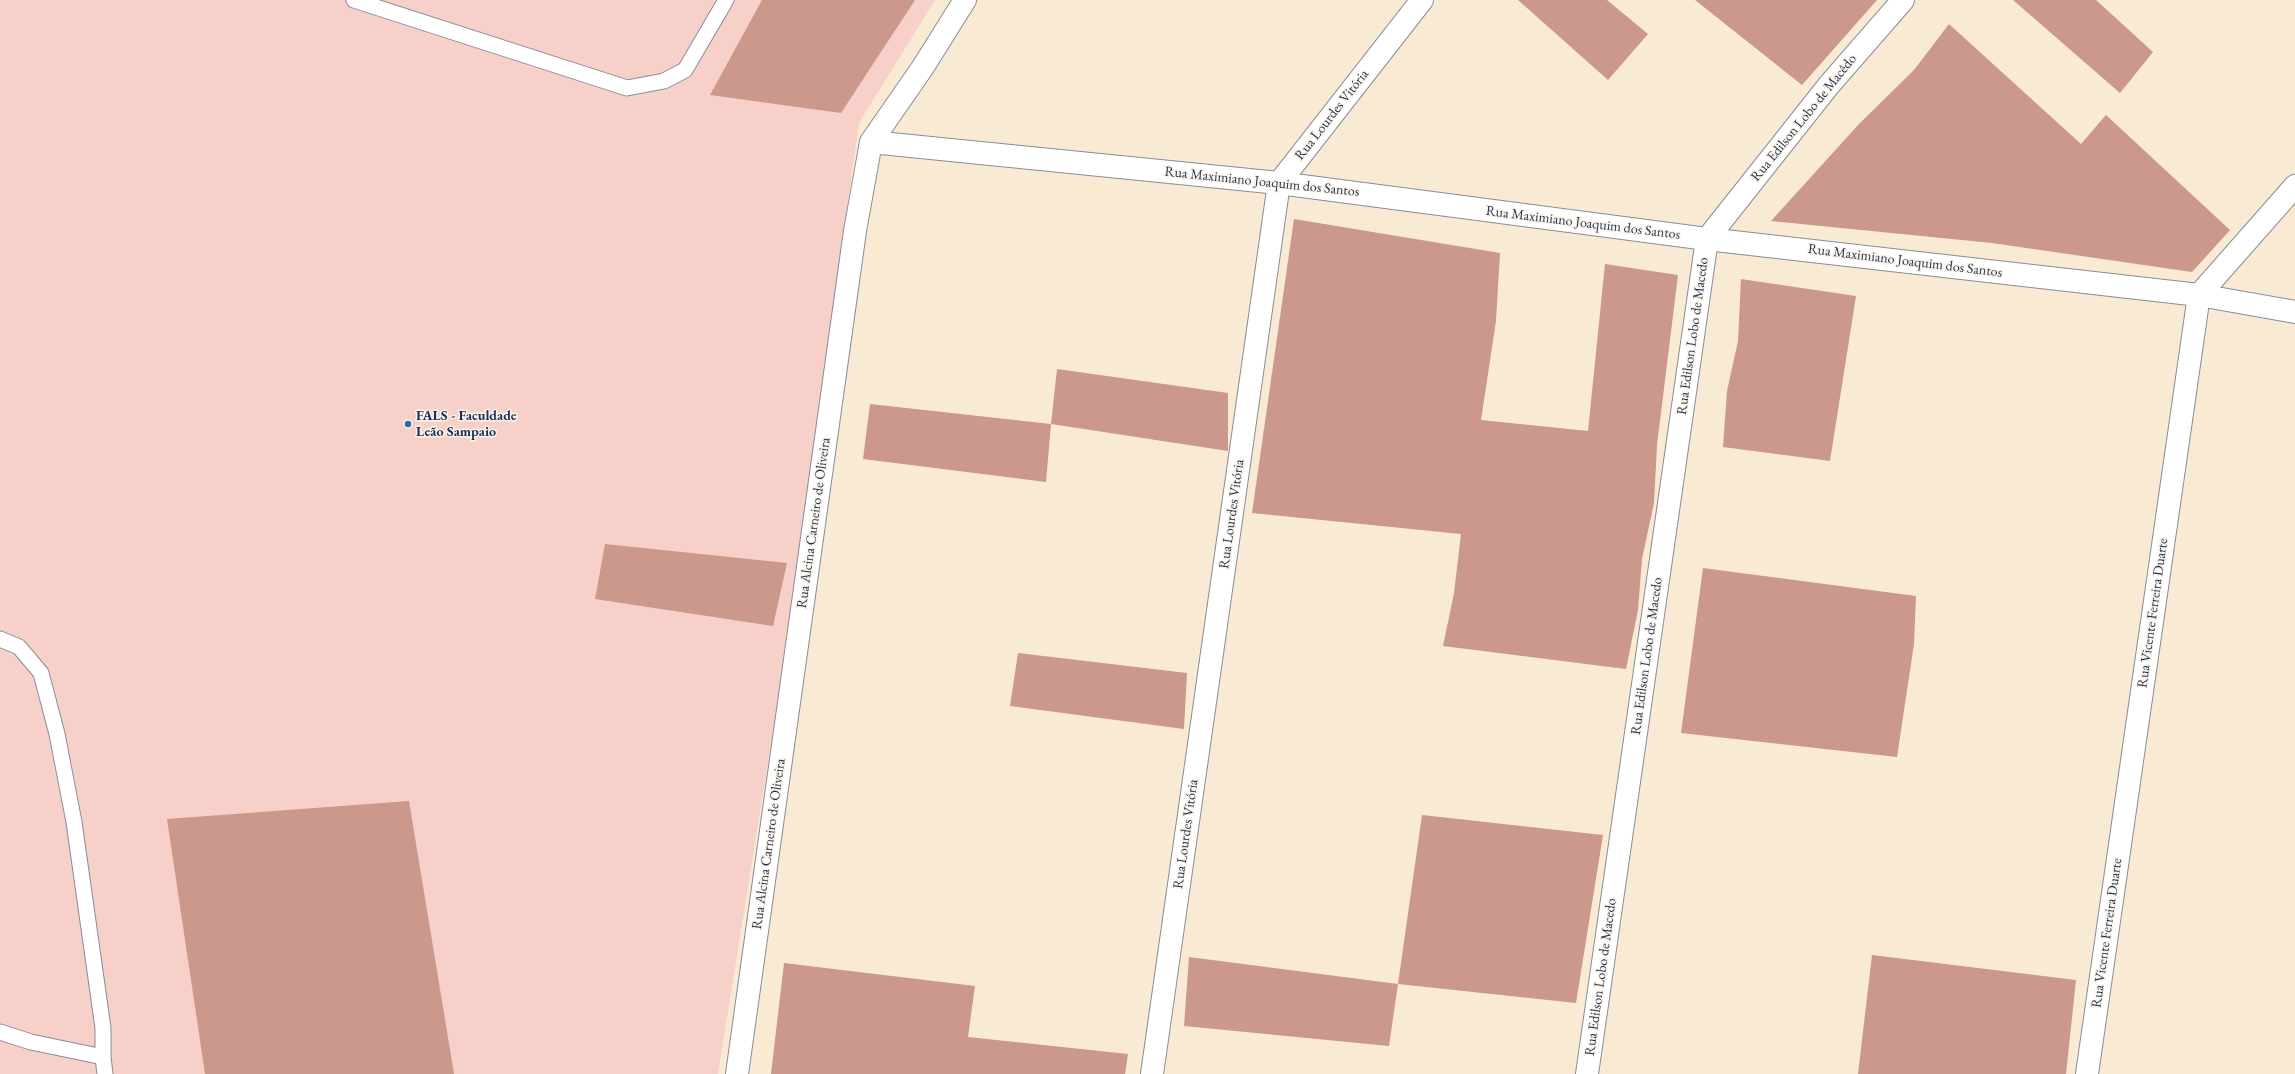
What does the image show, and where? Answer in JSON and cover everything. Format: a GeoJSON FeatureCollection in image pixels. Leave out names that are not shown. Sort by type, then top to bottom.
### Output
{"type":"FeatureCollection","features":[{"type":"Feature","properties":{"kind":"street","name":"Rua Alcina Carneiro de Oliveira"},"geometry":{"type":"LineString","coordinates":[[737,1074],[855,231],[870,142],[923,67],[966,0]]}},
{"type":"Feature","properties":{"kind":"street","name":"Rua Lourdes Vitória"},"geometry":{"type":"LineString","coordinates":[[1152,1074],[1279,183],[1422,0]]}},
{"type":"Feature","properties":{"kind":"street","name":"Rua Edilson Lobo de Macêdo"},"geometry":{"type":"LineString","coordinates":[[1707,239],[1829,85],[1903,0]]}},
{"type":"Feature","properties":{"kind":"street","name":"Rua Maximiano Joaquim dos Santos"},"geometry":{"type":"LineString","coordinates":[[870,142],[1279,183],[1707,239],[2199,295],[2295,312]]}},
{"type":"Feature","properties":{"kind":"street"},"geometry":{"type":"LineString","coordinates":[[2199,295],[2295,186]]}},
{"type":"Feature","properties":{"kind":"street","name":"Rua Edilson Lobo de Macedo"},"geometry":{"type":"LineString","coordinates":[[1587,1074],[1707,239]]}},
{"type":"Feature","properties":{"kind":"street","name":"Rua Vicente Ferreira Duarte"},"geometry":{"type":"LineString","coordinates":[[2086,1074],[2199,295]]}},
{"type":"Feature","properties":{"kind":"lane"},"geometry":{"type":"LineString","coordinates":[[354,0],[627,88],[664,81],[685,70],[726,0]]}},
{"type":"Feature","properties":{"kind":"lane"},"geometry":{"type":"LineString","coordinates":[[0,639],[19,647],[41,673],[57,734],[76,830],[103,1028],[103,1057],[105,1074]]}},
{"type":"Feature","properties":{"kind":"lane"},"geometry":{"type":"LineString","coordinates":[[0,1032],[31,1042],[103,1057]]}},
{"type":"Feature","properties":{"kind":"shaded area","name":"FALS - Faculdade Leão Sampaio"},"geometry":{"type":"Polygon","coordinates":[[[0,0],[935,0],[859,123],[774,724],[718,1074],[0,1074],[0,0]]]}},
{"type":"Feature","properties":{"kind":"building"},"geometry":{"type":"Polygon","coordinates":[[[762,0],[915,0],[841,113],[710,95],[762,0]]]}},
{"type":"Feature","properties":{"kind":"building"},"geometry":{"type":"Polygon","coordinates":[[[1518,0],[1607,0],[1648,34],[1608,80],[1518,0]]]}},
{"type":"Feature","properties":{"kind":"building"},"geometry":{"type":"Polygon","coordinates":[[[1695,0],[1877,0],[1802,85],[1695,0]]]}},
{"type":"Feature","properties":{"kind":"building"},"geometry":{"type":"Polygon","coordinates":[[[2013,0],[2096,0],[2153,52],[2120,93],[2013,0]]]}},
{"type":"Feature","properties":{"kind":"building"},"geometry":{"type":"Polygon","coordinates":[[[1949,24],[2081,144],[2106,115],[2230,230],[2192,272],[1992,243],[1771,221],[1859,124],[1914,70],[1949,24]]]}},
{"type":"Feature","properties":{"kind":"building"},"geometry":{"type":"Polygon","coordinates":[[[1294,219],[1500,253],[1496,321],[1481,420],[1588,431],[1605,264],[1678,275],[1657,445],[1654,503],[1642,559],[1638,610],[1626,669],[1443,646],[1454,593],[1461,534],[1252,513],[1294,219]]]}},
{"type":"Feature","properties":{"kind":"building"},"geometry":{"type":"Polygon","coordinates":[[[1741,279],[1856,296],[1830,461],[1723,447],[1727,391],[1738,341],[1741,279]]]}},
{"type":"Feature","properties":{"kind":"building"},"geometry":{"type":"Polygon","coordinates":[[[1057,369],[1228,393],[1228,451],[1051,424],[1057,369]]]}},
{"type":"Feature","properties":{"kind":"building"},"geometry":{"type":"Polygon","coordinates":[[[870,404],[1051,424],[1046,482],[863,459],[870,404]]]}},
{"type":"Feature","properties":{"kind":"building"},"geometry":{"type":"Polygon","coordinates":[[[605,544],[787,563],[773,626],[595,599],[605,544]]]}},
{"type":"Feature","properties":{"kind":"building"},"geometry":{"type":"Polygon","coordinates":[[[1703,568],[1916,596],[1914,644],[1897,757],[1681,733],[1703,568]]]}},
{"type":"Feature","properties":{"kind":"building"},"geometry":{"type":"Polygon","coordinates":[[[1018,653],[1187,673],[1184,729],[1010,706],[1018,653]]]}},
{"type":"Feature","properties":{"kind":"building"},"geometry":{"type":"Polygon","coordinates":[[[409,801],[454,1074],[205,1074],[167,819],[409,801]]]}},
{"type":"Feature","properties":{"kind":"building"},"geometry":{"type":"Polygon","coordinates":[[[1422,815],[1603,835],[1576,1003],[1398,984],[1422,815]]]}},
{"type":"Feature","properties":{"kind":"building"},"geometry":{"type":"Polygon","coordinates":[[[1872,955],[2076,980],[2066,1074],[1858,1074],[1872,955]]]}},
{"type":"Feature","properties":{"kind":"building"},"geometry":{"type":"Polygon","coordinates":[[[1189,957],[1398,984],[1389,1046],[1184,1026],[1189,957]]]}},
{"type":"Feature","properties":{"kind":"building"},"geometry":{"type":"Polygon","coordinates":[[[784,963],[975,986],[968,1037],[1128,1054],[1125,1074],[771,1074],[784,963]]]}},
{"type":"Feature","properties":{"kind":"place","name":"FALS - Faculdade Leão Sampaio"},"geometry":{"type":"Point","coordinates":[408,424]}}]}
